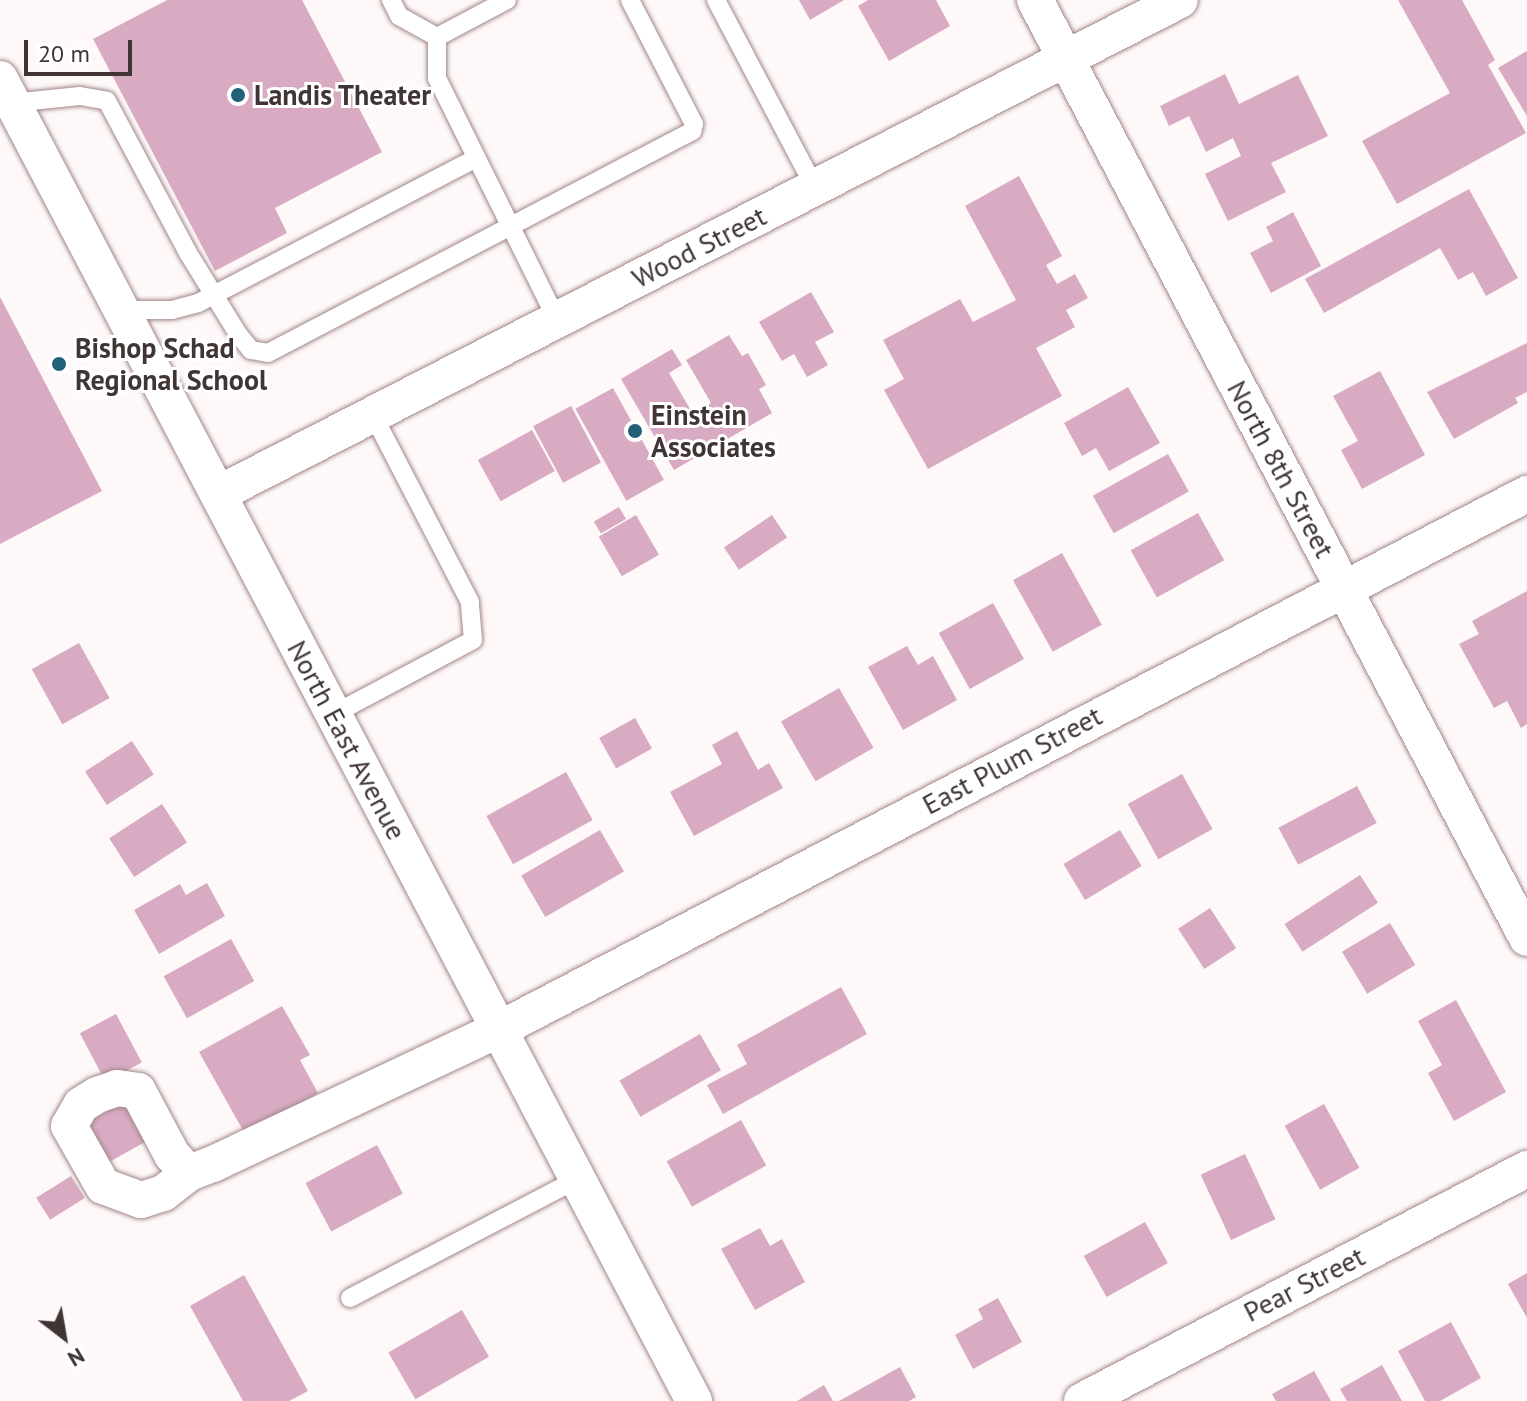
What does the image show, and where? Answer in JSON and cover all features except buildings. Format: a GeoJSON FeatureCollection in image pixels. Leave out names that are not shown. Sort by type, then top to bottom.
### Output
{"type":"FeatureCollection","features":[{"type":"Feature","properties":{"kind":"street","name":"North 8th Street"},"geometry":{"type":"LineString","coordinates":[[1035,0],[1527,938]]}},
{"type":"Feature","properties":{"kind":"street","name":"Wood Street"},"geometry":{"type":"LineString","coordinates":[[218,494],[1180,0]]}},
{"type":"Feature","properties":{"kind":"street","name":"North East Avenue"},"geometry":{"type":"LineString","coordinates":[[6,91],[694,1401]]}},
{"type":"Feature","properties":{"kind":"street","name":"East Plum Street"},"geometry":{"type":"LineString","coordinates":[[189,1173],[500,1029],[1527,494]]}},
{"type":"Feature","properties":{"kind":"street","name":"Pear Street"},"geometry":{"type":"LineString","coordinates":[[1082,1401],[1527,1169]]}},
{"type":"Feature","properties":{"kind":"lane"},"geometry":{"type":"LineString","coordinates":[[391,0],[399,16],[437,37]]}},
{"type":"Feature","properties":{"kind":"lane"},"geometry":{"type":"LineString","coordinates":[[437,37],[485,5],[507,0]]}},
{"type":"Feature","properties":{"kind":"lane"},"geometry":{"type":"LineString","coordinates":[[6,91],[107,101],[215,293],[251,350],[268,353],[692,131],[694,124],[630,0]]}},
{"type":"Feature","properties":{"kind":"lane"},"geometry":{"type":"LineString","coordinates":[[716,0],[815,188]]}},
{"type":"Feature","properties":{"kind":"lane"},"geometry":{"type":"LineString","coordinates":[[437,37],[441,89],[557,320]]}},
{"type":"Feature","properties":{"kind":"lane"},"geometry":{"type":"LineString","coordinates":[[121,310],[185,308],[475,159]]}},
{"type":"Feature","properties":{"kind":"lane"},"geometry":{"type":"LineString","coordinates":[[334,714],[473,640],[470,602],[373,415]]}},
{"type":"Feature","properties":{"kind":"lane"},"geometry":{"type":"LineString","coordinates":[[350,1298],[578,1179]]}},
{"type":"Feature","properties":{"kind":"place","name":"Landis Theater"},"geometry":{"type":"Point","coordinates":[238,95]}},
{"type":"Feature","properties":{"kind":"place","name":"Bishop Schad Regional School"},"geometry":{"type":"Point","coordinates":[59,364]}},
{"type":"Feature","properties":{"kind":"place","name":"Einstein Associates"},"geometry":{"type":"Point","coordinates":[635,431]}}]}
